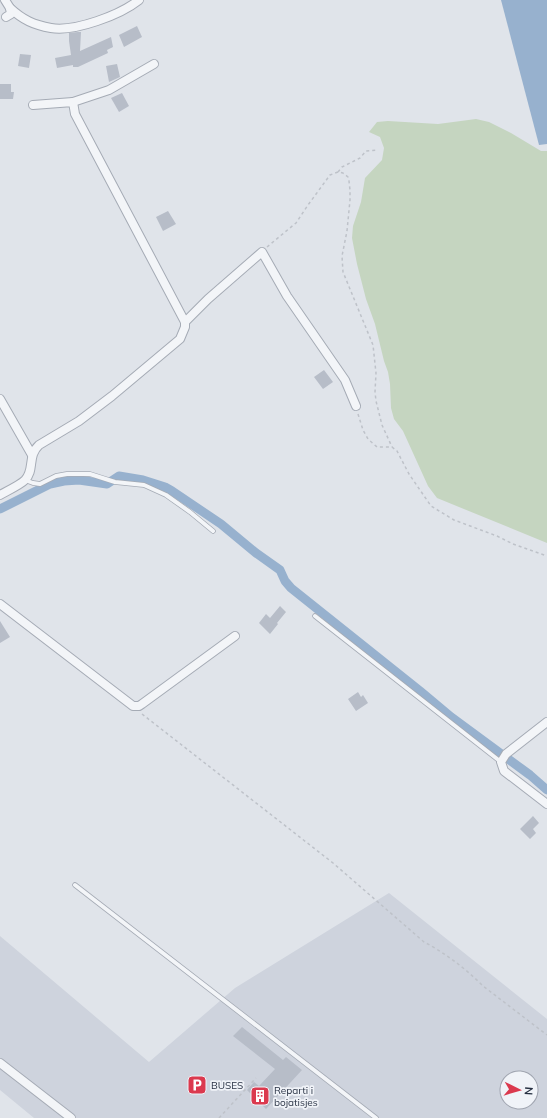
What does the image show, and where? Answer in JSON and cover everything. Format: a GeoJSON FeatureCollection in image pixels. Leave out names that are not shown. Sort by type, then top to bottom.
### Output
{"type":"FeatureCollection","features":[{"type":"Feature","properties":{"kind":"street"},"geometry":{"type":"LineString","coordinates":[[5,0],[10,8],[27,21],[53,28],[74,27],[102,20],[139,0]]}},
{"type":"Feature","properties":{"kind":"street"},"geometry":{"type":"LineString","coordinates":[[6,17],[11,14],[10,8]]}},
{"type":"Feature","properties":{"kind":"street"},"geometry":{"type":"LineString","coordinates":[[34,105],[73,102],[109,90],[154,64]]}},
{"type":"Feature","properties":{"kind":"street"},"geometry":{"type":"LineString","coordinates":[[0,495],[25,480],[30,470],[32,456],[35,449],[39,445],[79,421],[112,396],[180,339],[185,327],[185,322],[75,114],[73,102]]}},
{"type":"Feature","properties":{"kind":"street"},"geometry":{"type":"LineString","coordinates":[[185,322],[208,299],[262,252],[287,296],[345,380],[356,406]]}},
{"type":"Feature","properties":{"kind":"street"},"geometry":{"type":"LineString","coordinates":[[0,399],[32,456]]}},
{"type":"Feature","properties":{"kind":"street"},"geometry":{"type":"LineString","coordinates":[[0,604],[133,706],[139,706],[142,704],[235,636]]}},
{"type":"Feature","properties":{"kind":"street"},"geometry":{"type":"LineString","coordinates":[[547,722],[503,758],[504,770],[547,804]]}},
{"type":"Feature","properties":{"kind":"street"},"geometry":{"type":"LineString","coordinates":[[0,1063],[71,1118]]}},
{"type":"Feature","properties":{"kind":"lane"},"geometry":{"type":"LineString","coordinates":[[25,480],[40,484],[56,476],[67,474],[90,474],[115,482],[144,485],[166,495],[213,531]]}},
{"type":"Feature","properties":{"kind":"lane"},"geometry":{"type":"LineString","coordinates":[[315,616],[503,758]]}},
{"type":"Feature","properties":{"kind":"lane"},"geometry":{"type":"LineString","coordinates":[[75,885],[376,1118]]}},
{"type":"Feature","properties":{"kind":"path"},"geometry":{"type":"LineString","coordinates":[[262,252],[296,223],[330,175],[338,172],[342,167],[360,158],[366,151],[377,150]]}},
{"type":"Feature","properties":{"kind":"path"},"geometry":{"type":"LineString","coordinates":[[338,172],[343,173],[348,177],[350,190],[347,231],[342,256],[344,272],[373,345],[376,373],[376,401],[382,425],[392,447],[397,451],[409,474],[431,506],[454,520],[547,556]]}},
{"type":"Feature","properties":{"kind":"path"},"geometry":{"type":"LineString","coordinates":[[356,406],[363,430],[368,439],[377,446],[392,447]]}},
{"type":"Feature","properties":{"kind":"path"},"geometry":{"type":"LineString","coordinates":[[133,706],[333,864],[424,942],[438,949],[547,1035]]}},
{"type":"Feature","properties":{"kind":"path"},"geometry":{"type":"LineString","coordinates":[[219,1118],[256,1078]]}},
{"type":"Feature","properties":{"kind":"shaded area"},"geometry":{"type":"Polygon","coordinates":[[[389,893],[547,1019],[547,1118],[34,1118],[0,1090],[0,936],[149,1062],[235,988],[389,893]]]}},
{"type":"Feature","properties":{"kind":"green space"},"geometry":{"type":"Polygon","coordinates":[[[476,119],[489,122],[541,151],[547,151],[547,543],[437,498],[428,486],[403,431],[394,419],[391,408],[388,372],[375,324],[366,299],[352,238],[353,226],[361,202],[365,178],[382,160],[384,148],[380,137],[369,132],[377,122],[388,121],[438,124],[476,119]]]}},
{"type":"Feature","properties":{"kind":"water"},"geometry":{"type":"Polygon","coordinates":[[[501,0],[547,0],[547,144],[539,145],[501,0]]]}},
{"type":"Feature","properties":{"kind":"building"},"geometry":{"type":"Polygon","coordinates":[[[137,26],[142,37],[124,47],[119,35],[137,26]]]}},
{"type":"Feature","properties":{"kind":"building"},"geometry":{"type":"Polygon","coordinates":[[[81,32],[80,51],[111,37],[113,47],[107,50],[108,53],[78,67],[73,67],[73,65],[57,68],[55,58],[71,55],[69,33],[81,32]]]}},
{"type":"Feature","properties":{"kind":"building"},"geometry":{"type":"Polygon","coordinates":[[[20,54],[31,55],[29,68],[18,66],[20,54]]]}},
{"type":"Feature","properties":{"kind":"building"},"geometry":{"type":"Polygon","coordinates":[[[117,64],[120,77],[109,82],[106,66],[117,64]]]}},
{"type":"Feature","properties":{"kind":"building"},"geometry":{"type":"Polygon","coordinates":[[[0,84],[11,84],[11,92],[14,92],[13,99],[0,99],[0,84]]]}},
{"type":"Feature","properties":{"kind":"building"},"geometry":{"type":"Polygon","coordinates":[[[122,93],[129,106],[119,112],[111,98],[122,93]]]}},
{"type":"Feature","properties":{"kind":"building"},"geometry":{"type":"Polygon","coordinates":[[[168,211],[176,224],[163,231],[156,217],[168,211]]]}},
{"type":"Feature","properties":{"kind":"building"},"geometry":{"type":"Polygon","coordinates":[[[324,370],[333,382],[323,389],[314,377],[324,370]]]}},
{"type":"Feature","properties":{"kind":"building"},"geometry":{"type":"Polygon","coordinates":[[[280,606],[286,612],[270,634],[259,623],[266,614],[270,618],[280,606]]]}},
{"type":"Feature","properties":{"kind":"building"},"geometry":{"type":"Polygon","coordinates":[[[0,621],[10,637],[0,643],[0,621]]]}},
{"type":"Feature","properties":{"kind":"building"},"geometry":{"type":"Polygon","coordinates":[[[358,692],[361,697],[363,695],[368,703],[356,711],[348,699],[358,692]]]}},
{"type":"Feature","properties":{"kind":"building"},"geometry":{"type":"Polygon","coordinates":[[[533,816],[539,823],[533,829],[536,833],[530,839],[520,829],[533,816]]]}},
{"type":"Feature","properties":{"kind":"building"},"geometry":{"type":"Polygon","coordinates":[[[242,1027],[283,1060],[286,1057],[302,1070],[266,1109],[247,1090],[254,1082],[259,1086],[275,1069],[233,1036],[242,1027]]]}},
{"type":"Feature","properties":{"kind":"waterway"},"geometry":{"type":"LineString","coordinates":[[0,509],[50,484],[64,481],[79,480],[107,484],[119,476],[143,480],[165,487],[221,524],[256,553],[280,570],[285,581],[291,588],[451,717],[530,775],[547,790]]}},
{"type":"Feature","properties":{"kind":"place","name":"BUSES"},"geometry":{"type":"Point","coordinates":[197,1085]}},
{"type":"Feature","properties":{"kind":"place","name":"Reparti i bojatisjes"},"geometry":{"type":"Point","coordinates":[260,1096]}}]}
